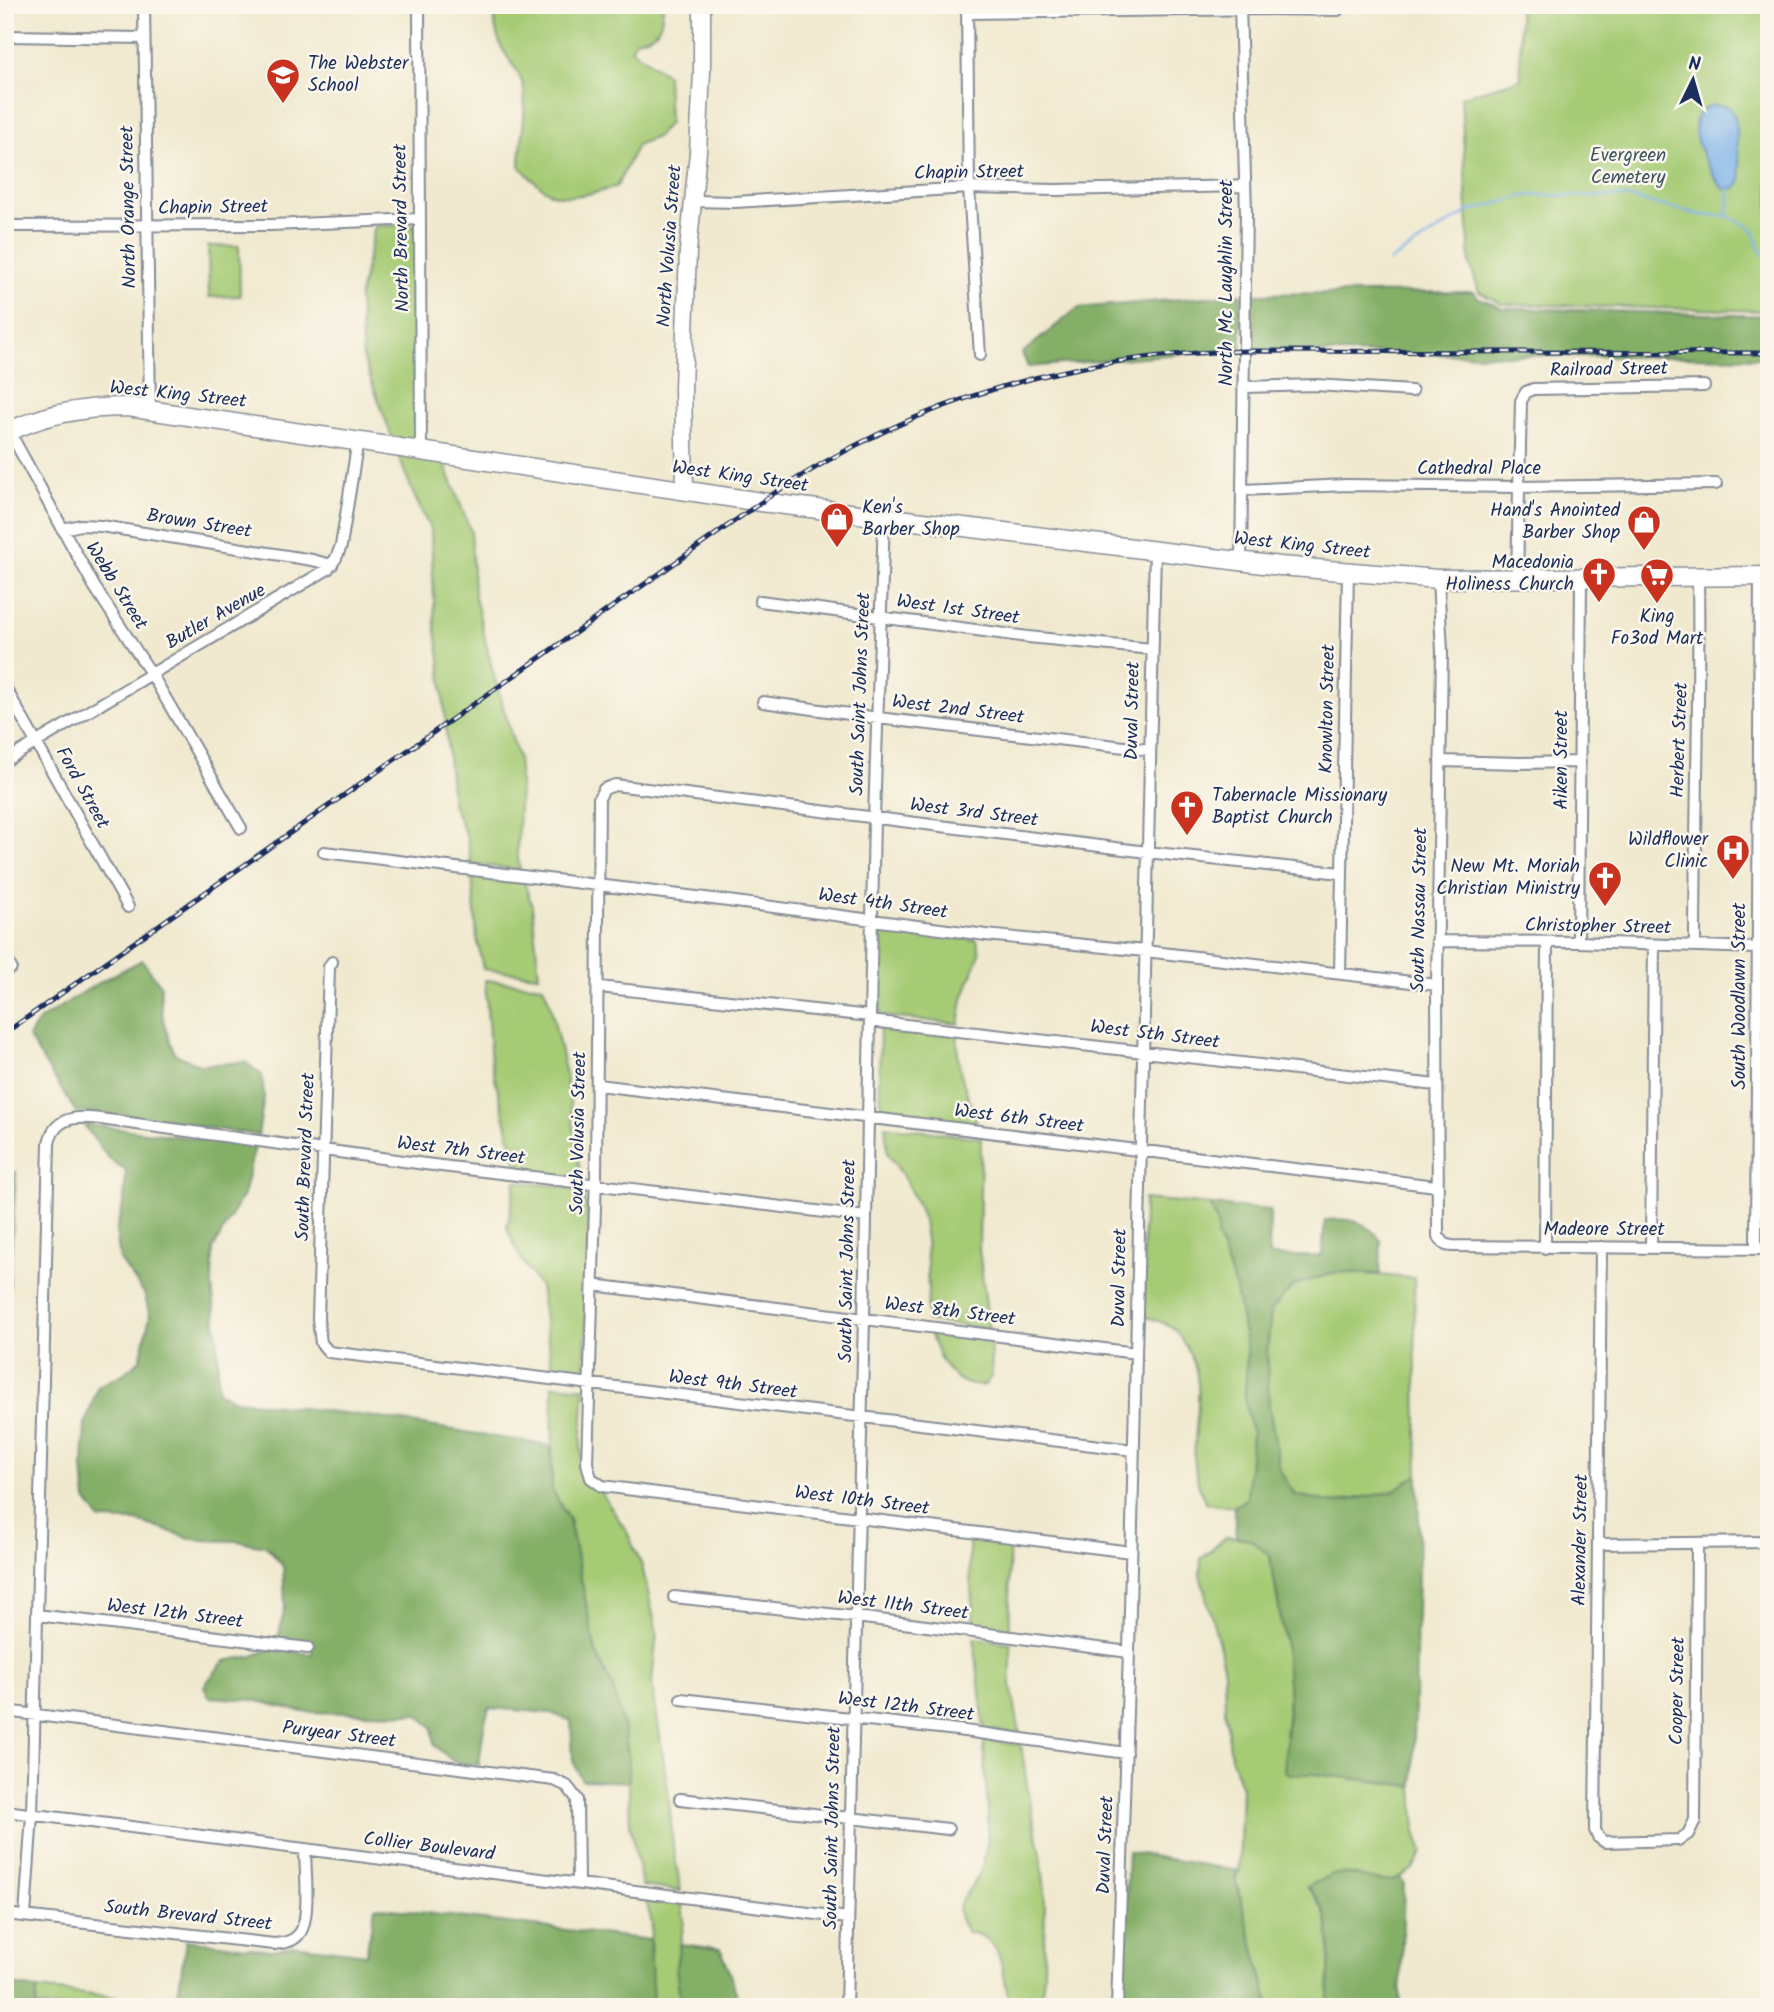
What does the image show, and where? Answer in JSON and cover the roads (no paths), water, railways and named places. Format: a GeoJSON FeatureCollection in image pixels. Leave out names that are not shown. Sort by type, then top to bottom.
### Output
{"type":"FeatureCollection","features":[{"type":"Feature","properties":{"kind":"main road","name":"North Volusia Street"},"geometry":{"type":"LineString","coordinates":[[685,490],[682,388],[688,251],[702,72],[702,5]]}},
{"type":"Feature","properties":{"kind":"main road","name":"West King Street"},"geometry":{"type":"LineString","coordinates":[[7,430],[79,410],[128,407],[761,502],[1241,562],[1438,579],[1764,576]]}},
{"type":"Feature","properties":{"kind":"street","name":"North Orange Street"},"geometry":{"type":"LineString","coordinates":[[144,5],[150,409]]}},
{"type":"Feature","properties":{"kind":"street","name":"North Brevard Street"},"geometry":{"type":"LineString","coordinates":[[419,5],[421,450]]}},
{"type":"Feature","properties":{"kind":"street"},"geometry":{"type":"LineString","coordinates":[[980,355],[969,188],[967,9],[1241,7],[1338,10]]}},
{"type":"Feature","properties":{"kind":"street","name":"North Mc Laughlin Street"},"geometry":{"type":"LineString","coordinates":[[1241,7],[1245,186],[1245,387],[1241,562]]}},
{"type":"Feature","properties":{"kind":"street"},"geometry":{"type":"LineString","coordinates":[[5,36],[144,38]]}},
{"type":"Feature","properties":{"kind":"street","name":"Chapin Street"},"geometry":{"type":"LineString","coordinates":[[693,201],[735,202],[969,188],[1056,190],[1245,186]]}},
{"type":"Feature","properties":{"kind":"street","name":"Chapin Street"},"geometry":{"type":"LineString","coordinates":[[5,226],[271,225],[420,219]]}},
{"type":"Feature","properties":{"kind":"street"},"geometry":{"type":"LineString","coordinates":[[1245,387],[1316,385],[1412,391]]}},
{"type":"Feature","properties":{"kind":"street","name":"Railroad Street"},"geometry":{"type":"LineString","coordinates":[[1518,487],[1521,401],[1526,392],[1533,389],[1704,386]]}},
{"type":"Feature","properties":{"kind":"street","name":"Webb Street"},"geometry":{"type":"LineString","coordinates":[[7,430],[94,586],[152,675],[241,828]]}},
{"type":"Feature","properties":{"kind":"street"},"geometry":{"type":"LineString","coordinates":[[332,565],[341,545],[358,440]]}},
{"type":"Feature","properties":{"kind":"street","name":"Cathedral Place"},"geometry":{"type":"LineString","coordinates":[[1243,489],[1346,485],[1518,487],[1716,484]]}},
{"type":"Feature","properties":{"kind":"street"},"geometry":{"type":"LineString","coordinates":[[1517,579],[1518,487]]}},
{"type":"Feature","properties":{"kind":"street","name":"South Saint Johns Street"},"geometry":{"type":"LineString","coordinates":[[846,2007],[862,1418],[874,818],[884,517]]}},
{"type":"Feature","properties":{"kind":"street","name":"Brown Street"},"geometry":{"type":"LineString","coordinates":[[62,530],[81,525],[101,526],[312,559],[332,565]]}},
{"type":"Feature","properties":{"kind":"street","name":"Duval Street"},"geometry":{"type":"LineString","coordinates":[[1117,2007],[1129,1652],[1155,550]]}},
{"type":"Feature","properties":{"kind":"street","name":"Butler Avenue"},"geometry":{"type":"LineString","coordinates":[[5,761],[321,575],[332,565]]}},
{"type":"Feature","properties":{"kind":"street","name":"Knowlton Street"},"geometry":{"type":"LineString","coordinates":[[1340,973],[1348,572]]}},
{"type":"Feature","properties":{"kind":"street","name":"South Woodlawn Street"},"geometry":{"type":"LineString","coordinates":[[1756,1249],[1756,1169],[1763,1025],[1758,948],[1764,576]]}},
{"type":"Feature","properties":{"kind":"street","name":"Herbert Street"},"geometry":{"type":"LineString","coordinates":[[1695,946],[1695,806],[1699,724],[1698,577]]}},
{"type":"Feature","properties":{"kind":"street","name":"South Nassau Street"},"geometry":{"type":"LineString","coordinates":[[1438,579],[1442,639],[1436,1230],[1441,1241]]}},
{"type":"Feature","properties":{"kind":"street","name":"Aiken Street"},"geometry":{"type":"LineString","coordinates":[[1578,942],[1581,579]]}},
{"type":"Feature","properties":{"kind":"street","name":"West 1st Street"},"geometry":{"type":"LineString","coordinates":[[760,601],[1028,637],[1152,649]]}},
{"type":"Feature","properties":{"kind":"street","name":"Ford Street"},"geometry":{"type":"LineString","coordinates":[[5,687],[128,907]]}},
{"type":"Feature","properties":{"kind":"street","name":"West 2nd Street"},"geometry":{"type":"LineString","coordinates":[[763,702],[1150,750]]}},
{"type":"Feature","properties":{"kind":"street"},"geometry":{"type":"LineString","coordinates":[[1440,761],[1520,764],[1580,762]]}},
{"type":"Feature","properties":{"kind":"street","name":"West 3rd Street"},"geometry":{"type":"LineString","coordinates":[[604,789],[615,785],[1147,852],[1341,873]]}},
{"type":"Feature","properties":{"kind":"street","name":"South Volusia Street"},"geometry":{"type":"LineString","coordinates":[[591,1478],[587,1463],[599,986],[599,798],[604,789]]}},
{"type":"Feature","properties":{"kind":"street","name":"West 4th Street"},"geometry":{"type":"LineString","coordinates":[[324,852],[986,935],[1437,985]]}},
{"type":"Feature","properties":{"kind":"street","name":"Christopher Street"},"geometry":{"type":"LineString","coordinates":[[1437,941],[1758,948]]}},
{"type":"Feature","properties":{"kind":"street"},"geometry":{"type":"LineString","coordinates":[[1545,1248],[1547,943]]}},
{"type":"Feature","properties":{"kind":"street"},"geometry":{"type":"LineString","coordinates":[[1651,1247],[1654,945]]}},
{"type":"Feature","properties":{"kind":"street"},"geometry":{"type":"LineString","coordinates":[[5,956],[11,968]]}},
{"type":"Feature","properties":{"kind":"street","name":"South Brevard Street"},"geometry":{"type":"LineString","coordinates":[[329,1352],[321,1343],[318,1319],[329,967],[332,962]]}},
{"type":"Feature","properties":{"kind":"street","name":"West 5th Street"},"geometry":{"type":"LineString","coordinates":[[599,986],[1436,1084]]}},
{"type":"Feature","properties":{"kind":"street","name":"West 6th Street"},"geometry":{"type":"LineString","coordinates":[[597,1085],[1436,1186]]}},
{"type":"Feature","properties":{"kind":"street","name":"West 7th Street"},"geometry":{"type":"LineString","coordinates":[[37,1615],[48,1143],[55,1128],[65,1120],[74,1117],[122,1122],[595,1185],[866,1217]]}},
{"type":"Feature","properties":{"kind":"street"},"geometry":{"type":"LineString","coordinates":[[1756,1169],[1769,1168]]}},
{"type":"Feature","properties":{"kind":"street","name":"Madeore Street"},"geometry":{"type":"LineString","coordinates":[[1441,1241],[1452,1246],[1769,1249]]}},
{"type":"Feature","properties":{"kind":"street","name":"Alexander Street"},"geometry":{"type":"LineString","coordinates":[[1597,1834],[1601,1247]]}},
{"type":"Feature","properties":{"kind":"street","name":"West 8th Street"},"geometry":{"type":"LineString","coordinates":[[593,1285],[1136,1353]]}},
{"type":"Feature","properties":{"kind":"street","name":"West 9th Street"},"geometry":{"type":"LineString","coordinates":[[329,1352],[1133,1450]]}},
{"type":"Feature","properties":{"kind":"street","name":"West 10th Street"},"geometry":{"type":"LineString","coordinates":[[591,1478],[602,1486],[1131,1552]]}},
{"type":"Feature","properties":{"kind":"street"},"geometry":{"type":"LineString","coordinates":[[1600,1544],[1769,1542]]}},
{"type":"Feature","properties":{"kind":"street","name":"Cooper Street"},"geometry":{"type":"LineString","coordinates":[[1597,1834],[1601,1840],[1610,1843],[1672,1842],[1686,1836],[1695,1821],[1697,1544]]}},
{"type":"Feature","properties":{"kind":"street","name":"West 11th Street"},"geometry":{"type":"LineString","coordinates":[[674,1597],[1129,1652]]}},
{"type":"Feature","properties":{"kind":"street"},"geometry":{"type":"LineString","coordinates":[[25,1916],[32,1814],[37,1615]]}},
{"type":"Feature","properties":{"kind":"street","name":"West 12th Street"},"geometry":{"type":"LineString","coordinates":[[37,1615],[308,1648]]}},
{"type":"Feature","properties":{"kind":"street","name":"West 12th Street"},"geometry":{"type":"LineString","coordinates":[[681,1699],[1126,1753]]}},
{"type":"Feature","properties":{"kind":"street","name":"Puryear Street"},"geometry":{"type":"LineString","coordinates":[[5,1711],[554,1780],[567,1786],[577,1799],[578,1883]]}},
{"type":"Feature","properties":{"kind":"street"},"geometry":{"type":"LineString","coordinates":[[680,1799],[948,1829]]}},
{"type":"Feature","properties":{"kind":"street","name":"Collier Boulevard"},"geometry":{"type":"LineString","coordinates":[[5,1811],[848,1918]]}},
{"type":"Feature","properties":{"kind":"street","name":"South Brevard Street"},"geometry":{"type":"LineString","coordinates":[[5,1914],[274,1944],[289,1942],[301,1933],[306,1913],[305,1849]]}},
{"type":"Feature","properties":{"kind":"water"},"geometry":{"type":"Polygon","coordinates":[[[1713,105],[1729,107],[1735,117],[1741,181],[1735,188],[1723,189],[1706,163],[1697,142],[1696,122],[1700,113],[1713,105]]]}},
{"type":"Feature","properties":{"kind":"waterway"},"geometry":{"type":"LineString","coordinates":[[1728,216],[1729,189]]}},
{"type":"Feature","properties":{"kind":"waterway"},"geometry":{"type":"LineString","coordinates":[[1390,261],[1467,212],[1528,195],[1626,197],[1702,215],[1728,216],[1753,229],[1759,248],[1769,262]]}},
{"type":"Feature","properties":{"kind":"waterway"},"geometry":{"type":"LineString","coordinates":[[1768,381],[1769,385]]}},
{"type":"Feature","properties":{"kind":"railway"},"geometry":{"type":"LineString","coordinates":[[5,1033],[773,494],[828,460],[941,407],[1059,372],[1182,354],[1246,351],[1769,353]]}},
{"type":"Feature","properties":{"kind":"place","name":"The Webster School"},"geometry":{"type":"Point","coordinates":[283,105]}},
{"type":"Feature","properties":{"kind":"place","name":"Ken's Barber Shop"},"geometry":{"type":"Point","coordinates":[837,549]}},
{"type":"Feature","properties":{"kind":"place","name":"Hand's Anointed Barber Shop"},"geometry":{"type":"Point","coordinates":[1644,552]}},
{"type":"Feature","properties":{"kind":"place","name":"Macedonia Holiness Church"},"geometry":{"type":"Point","coordinates":[1599,604]}},
{"type":"Feature","properties":{"kind":"place","name":"King Fo3od Mart"},"geometry":{"type":"Point","coordinates":[1657,605]}},
{"type":"Feature","properties":{"kind":"place","name":"Tabernacle Missionary Baptist Church"},"geometry":{"type":"Point","coordinates":[1187,837]}},
{"type":"Feature","properties":{"kind":"place","name":"Wildflower Clinic"},"geometry":{"type":"Point","coordinates":[1733,881]}},
{"type":"Feature","properties":{"kind":"place","name":"New Mt. Moriah Christian Ministry"},"geometry":{"type":"Point","coordinates":[1605,908]}},
{"type":"Feature","properties":{"kind":"park label","name":"Evergreen Cemetery"},"geometry":{"type":"Point","coordinates":[1628,167]}}]}
